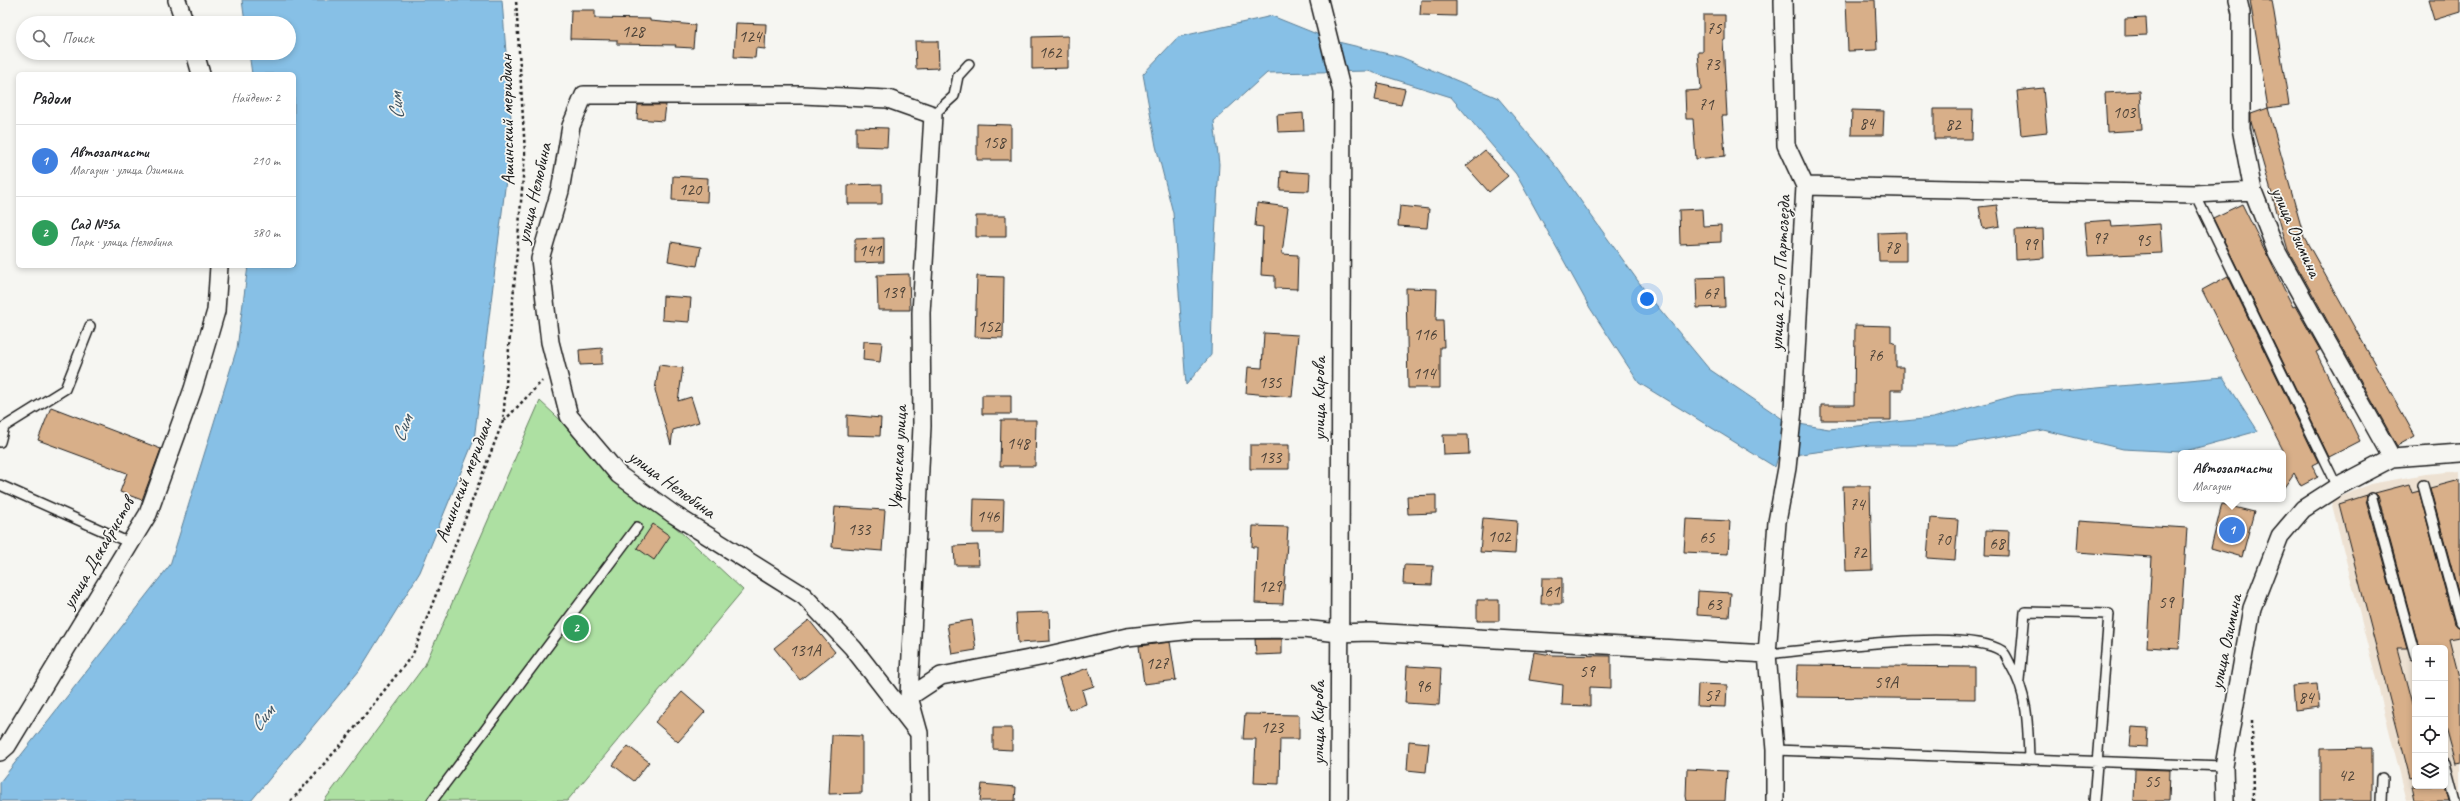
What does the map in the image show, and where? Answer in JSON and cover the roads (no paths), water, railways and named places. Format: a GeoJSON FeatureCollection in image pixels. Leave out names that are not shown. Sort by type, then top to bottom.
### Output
{"type":"FeatureCollection","features":[{"type":"Feature","properties":{"kind":"street"},"geometry":{"type":"LineString","coordinates":[[177,0],[183,16]]}},
{"type":"Feature","properties":{"kind":"street","name":"улица 22-го Партсъезда"},"geometry":{"type":"LineString","coordinates":[[1768,654],[1777,522],[1787,468],[1793,409],[1806,186],[1786,145],[1783,0]]}},
{"type":"Feature","properties":{"kind":"street","name":"улица Озимина"},"geometry":{"type":"LineString","coordinates":[[2238,0],[2241,14],[2241,128],[2253,191],[2277,252],[2392,458]]}},
{"type":"Feature","properties":{"kind":"street","name":"улица Кирова"},"geometry":{"type":"LineString","coordinates":[[1319,2],[1342,92],[1339,633],[1340,801]]}},
{"type":"Feature","properties":{"kind":"street"},"geometry":{"type":"LineString","coordinates":[[197,60],[200,72]]}},
{"type":"Feature","properties":{"kind":"street","name":"улица Нелюбина"},"geometry":{"type":"LineString","coordinates":[[919,733],[853,648],[804,596],[673,514],[619,475],[569,416],[550,342],[540,259],[560,191],[571,126],[584,95],[802,95],[888,99],[933,115]]}},
{"type":"Feature","properties":{"kind":"street","name":"Уфимская улица"},"geometry":{"type":"LineString","coordinates":[[920,801],[919,733],[909,697],[922,426],[921,313],[933,115]]}},
{"type":"Feature","properties":{"kind":"street"},"geometry":{"type":"LineString","coordinates":[[1806,186],[2195,194],[2253,191]]}},
{"type":"Feature","properties":{"kind":"street","name":"улица Декабристов"},"geometry":{"type":"LineString","coordinates":[[0,752],[6,746],[148,514],[193,389],[216,311],[219,268]]}},
{"type":"Feature","properties":{"kind":"street","name":"улица Озимина"},"geometry":{"type":"LineString","coordinates":[[2224,801],[2224,766],[2252,608],[2280,536],[2303,509],[2337,487],[2392,458],[2460,453]]}},
{"type":"Feature","properties":{"kind":"street"},"geometry":{"type":"LineString","coordinates":[[909,697],[941,676],[1045,656],[1127,637],[1193,630],[1303,629],[1339,633],[1369,632],[1768,654],[1775,750],[1775,801]]}},
{"type":"Feature","properties":{"kind":"lane"},"geometry":{"type":"LineString","coordinates":[[933,115],[954,96],[958,76],[969,64]]}},
{"type":"Feature","properties":{"kind":"lane"},"geometry":{"type":"LineString","coordinates":[[2195,194],[2337,487]]}},
{"type":"Feature","properties":{"kind":"lane"},"geometry":{"type":"LineString","coordinates":[[0,442],[4,427],[65,389],[90,326]]}},
{"type":"Feature","properties":{"kind":"lane"},"geometry":{"type":"LineString","coordinates":[[0,485],[130,543]]}},
{"type":"Feature","properties":{"kind":"lane"},"geometry":{"type":"LineString","coordinates":[[2423,485],[2460,622]]}},
{"type":"Feature","properties":{"kind":"lane"},"geometry":{"type":"LineString","coordinates":[[2372,498],[2412,645]]}},
{"type":"Feature","properties":{"kind":"lane"},"geometry":{"type":"LineString","coordinates":[[432,801],[637,527]]}},
{"type":"Feature","properties":{"kind":"lane"},"geometry":{"type":"LineString","coordinates":[[2019,680],[2025,612],[2109,614],[2094,801]]}},
{"type":"Feature","properties":{"kind":"lane"},"geometry":{"type":"LineString","coordinates":[[1768,654],[1899,641],[1980,643],[2002,651],[2019,680],[2028,711],[2029,760]]}},
{"type":"Feature","properties":{"kind":"lane"},"geometry":{"type":"LineString","coordinates":[[1775,750],[2224,766]]}},
{"type":"Feature","properties":{"kind":"lane"},"geometry":{"type":"LineString","coordinates":[[2448,774],[2455,801]]}},
{"type":"Feature","properties":{"kind":"lane"},"geometry":{"type":"LineString","coordinates":[[2381,801],[2382,778]]}},
{"type":"Feature","properties":{"kind":"water","name":"Сим"},"geometry":{"type":"Polygon","coordinates":[[[242,0],[502,0],[512,131],[474,440],[420,572],[359,671],[251,801],[0,801],[0,782],[170,565],[237,348],[248,268],[296,268],[296,72],[252,72],[250,60],[296,60],[296,16],[244,16],[242,0]]]}},
{"type":"Feature","properties":{"kind":"water"},"geometry":{"type":"Polygon","coordinates":[[[1272,16],[1334,41],[1401,57],[1498,98],[1558,169],[1648,295],[1709,369],[1787,422],[1829,429],[1933,418],[2017,395],[2223,377],[2258,431],[2189,450],[2178,450],[2178,452],[2123,449],[2043,430],[1954,445],[1870,445],[1778,457],[1775,467],[1639,383],[1590,308],[1516,174],[1451,97],[1368,71],[1267,73],[1214,121],[1219,164],[1213,275],[1211,355],[1186,385],[1173,213],[1156,146],[1143,74],[1178,37],[1272,16]]]}},
{"type":"Feature","properties":{"kind":"place","name":"Автозапчасти"},"geometry":{"type":"Point","coordinates":[2232,530]}},
{"type":"Feature","properties":{"kind":"place","name":"Сад №5а"},"geometry":{"type":"Point","coordinates":[576,628]}}]}
